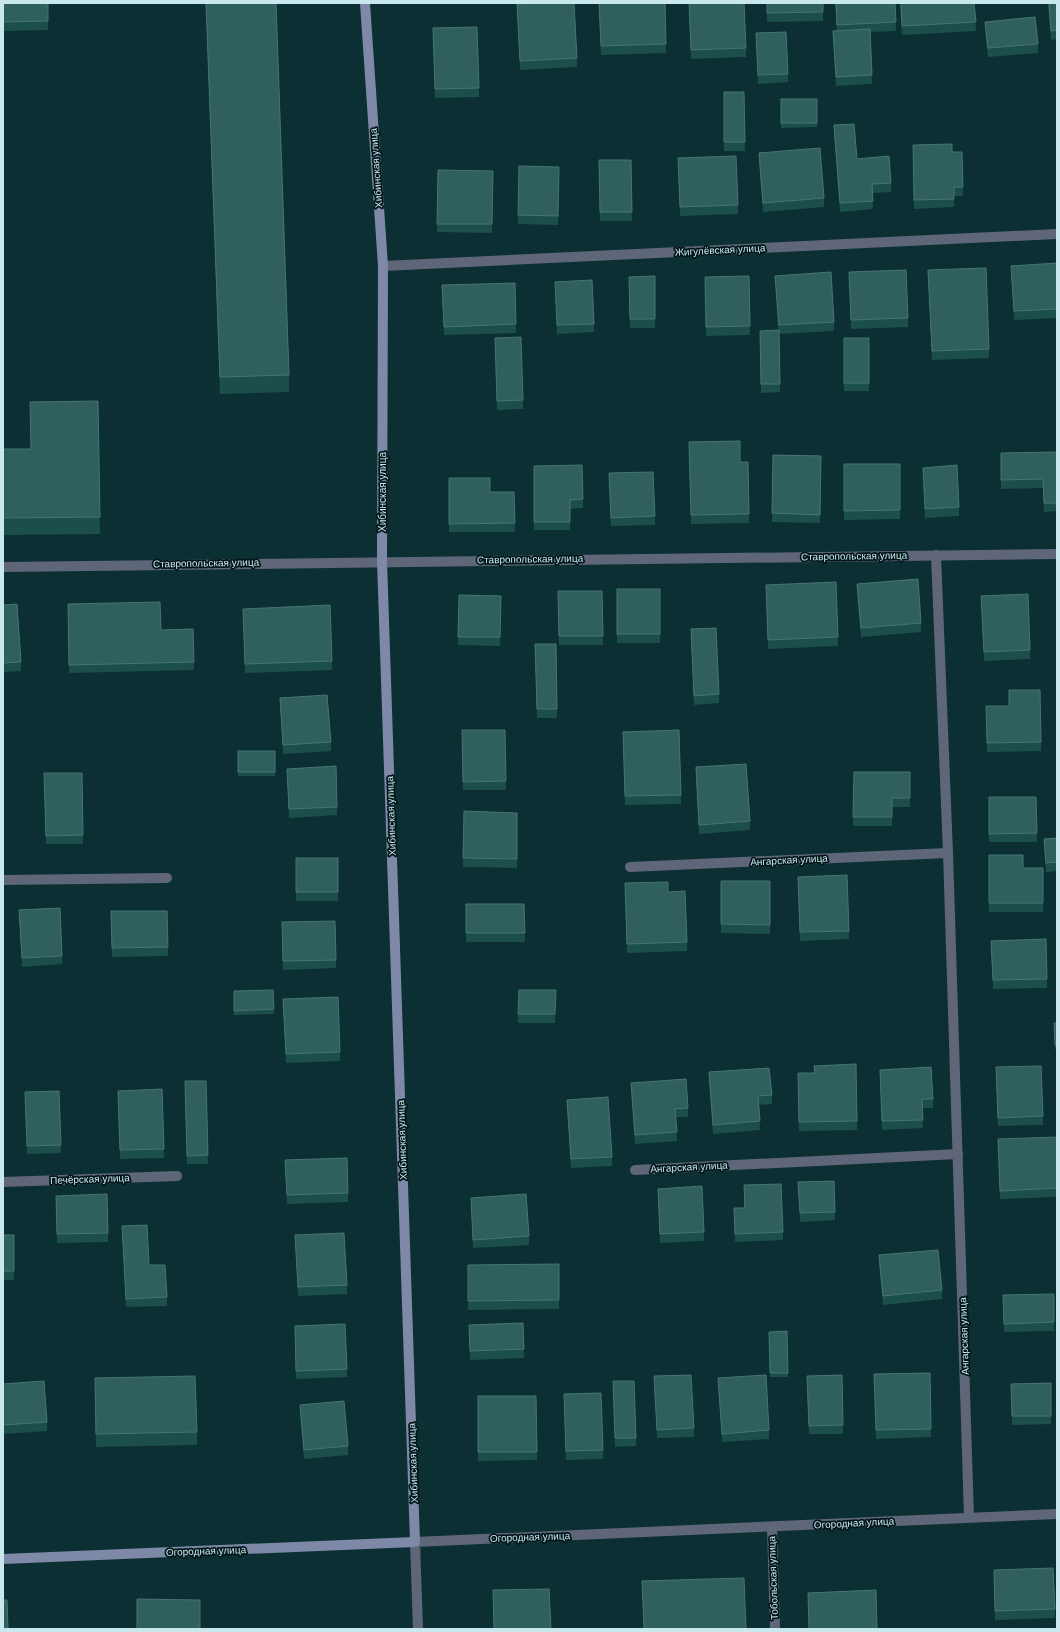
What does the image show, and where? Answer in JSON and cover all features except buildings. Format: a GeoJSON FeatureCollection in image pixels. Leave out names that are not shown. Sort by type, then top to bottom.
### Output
{"type":"FeatureCollection","features":[{"type":"Feature","properties":{"kind":"street","name":"Хибинская улица"},"geometry":{"type":"LineString","coordinates":[[365,3],[383,266],[382,561],[418,1629]]}},
{"type":"Feature","properties":{"kind":"street","name":"Жигулёвская улица"},"geometry":{"type":"LineString","coordinates":[[383,266],[1057,234]]}},
{"type":"Feature","properties":{"kind":"street","name":"Ставропольская улица"},"geometry":{"type":"LineString","coordinates":[[3,567],[382,561],[1057,554]]}},
{"type":"Feature","properties":{"kind":"street","name":"Ангарская улица"},"geometry":{"type":"LineString","coordinates":[[936,555],[948,853],[969,1517]]}},
{"type":"Feature","properties":{"kind":"street","name":"Ангарская улица"},"geometry":{"type":"LineString","coordinates":[[630,867],[948,853]]}},
{"type":"Feature","properties":{"kind":"street"},"geometry":{"type":"LineString","coordinates":[[3,880],[167,878]]}},
{"type":"Feature","properties":{"kind":"street","name":"Ангарская улица"},"geometry":{"type":"LineString","coordinates":[[635,1170],[958,1154]]}},
{"type":"Feature","properties":{"kind":"street","name":"Печёрская улица"},"geometry":{"type":"LineString","coordinates":[[3,1182],[177,1176]]}},
{"type":"Feature","properties":{"kind":"street","name":"Огородная улица"},"geometry":{"type":"LineString","coordinates":[[3,1559],[1057,1514]]}},
{"type":"Feature","properties":{"kind":"street","name":"Тобольская улица"},"geometry":{"type":"LineString","coordinates":[[772,1527],[775,1629]]}}]}
